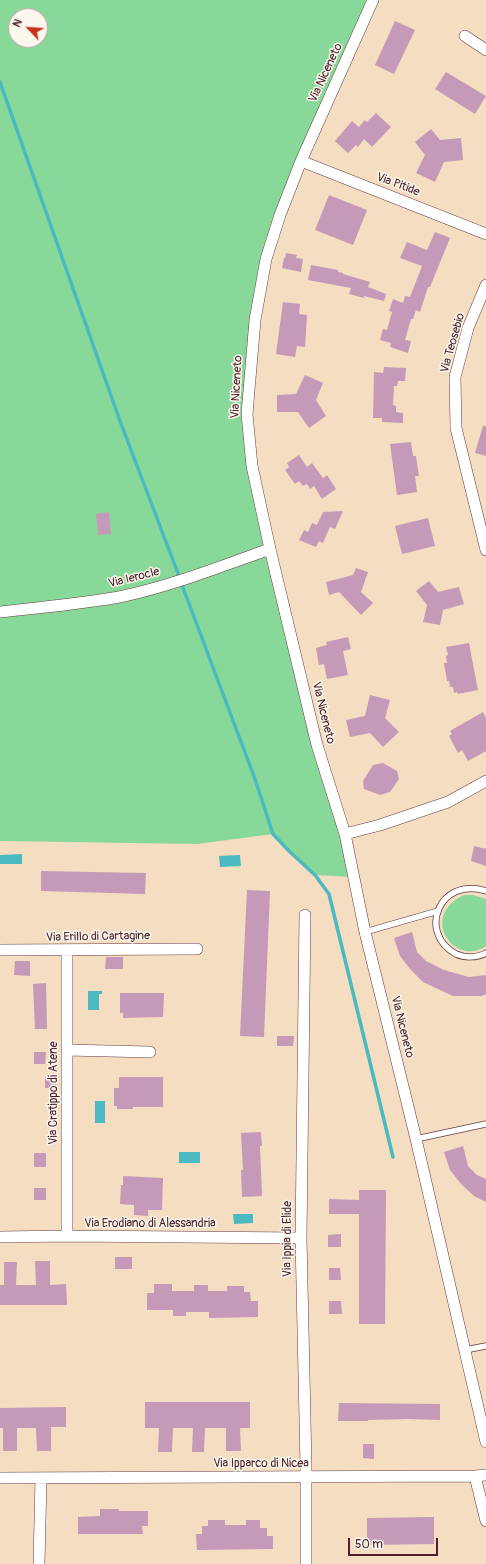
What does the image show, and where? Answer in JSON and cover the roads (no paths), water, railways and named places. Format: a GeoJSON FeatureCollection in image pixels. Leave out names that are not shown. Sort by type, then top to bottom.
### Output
{"type":"FeatureCollection","features":[{"type":"Feature","properties":{"kind":"street","name":"Via Niceneto"},"geometry":{"type":"LineString","coordinates":[[373,0],[301,161],[280,214],[266,259],[255,320],[247,414],[252,466],[270,549],[317,745],[345,834],[365,932],[416,1139],[486,1442]]}},
{"type":"Feature","properties":{"kind":"street"},"geometry":{"type":"LineString","coordinates":[[465,36],[486,50]]}},
{"type":"Feature","properties":{"kind":"street","name":"Via Pitide"},"geometry":{"type":"LineString","coordinates":[[301,161],[486,234]]}},
{"type":"Feature","properties":{"kind":"street","name":"Via Teosebio"},"geometry":{"type":"LineString","coordinates":[[486,285],[468,328],[455,377],[456,428],[486,550]]}},
{"type":"Feature","properties":{"kind":"street","name":"Via Ierocle"},"geometry":{"type":"LineString","coordinates":[[0,612],[73,604],[124,596],[198,575],[270,549]]}},
{"type":"Feature","properties":{"kind":"street"},"geometry":{"type":"LineString","coordinates":[[345,834],[380,825],[448,802],[486,781]]}},
{"type":"Feature","properties":{"kind":"street","name":"Via Ippia di Elide"},"geometry":{"type":"LineString","coordinates":[[305,915],[301,1238],[306,1477],[306,1564]]}},
{"type":"Feature","properties":{"kind":"street","name":"Via Erillo di Cartagine"},"geometry":{"type":"LineString","coordinates":[[0,950],[197,949]]}},
{"type":"Feature","properties":{"kind":"street","name":"Via Cratippo di Atene"},"geometry":{"type":"LineString","coordinates":[[67,950],[67,1236]]}},
{"type":"Feature","properties":{"kind":"street"},"geometry":{"type":"LineString","coordinates":[[67,1050],[150,1052]]}},
{"type":"Feature","properties":{"kind":"street","name":"Via Erodiano di Alessandria"},"geometry":{"type":"LineString","coordinates":[[0,1237],[67,1236],[301,1238]]}},
{"type":"Feature","properties":{"kind":"street","name":"Via Ipparco di Nicea"},"geometry":{"type":"LineString","coordinates":[[0,1478],[480,1475],[486,1521]]}},
{"type":"Feature","properties":{"kind":"street"},"geometry":{"type":"LineString","coordinates":[[40,1564],[41,1478]]}},
{"type":"Feature","properties":{"kind":"lane"},"geometry":{"type":"LineString","coordinates":[[486,891],[476,888],[464,888],[452,892],[443,900],[438,911],[436,922],[442,943],[450,950],[460,956],[471,957],[482,956],[486,953]]}},
{"type":"Feature","properties":{"kind":"lane"},"geometry":{"type":"LineString","coordinates":[[365,932],[438,911]]}},
{"type":"Feature","properties":{"kind":"lane"},"geometry":{"type":"LineString","coordinates":[[416,1139],[486,1124]]}},
{"type":"Feature","properties":{"kind":"lane"},"geometry":{"type":"LineString","coordinates":[[465,1350],[486,1346]]}},
{"type":"Feature","properties":{"kind":"water"},"geometry":{"type":"Polygon","coordinates":[[[22,854],[22,864],[0,864],[0,855],[22,854]]]}},
{"type":"Feature","properties":{"kind":"water"},"geometry":{"type":"Polygon","coordinates":[[[240,855],[241,866],[220,867],[219,856],[240,855]]]}},
{"type":"Feature","properties":{"kind":"water"},"geometry":{"type":"Polygon","coordinates":[[[88,991],[102,991],[102,994],[99,994],[99,1010],[88,1010],[88,991]]]}},
{"type":"Feature","properties":{"kind":"water"},"geometry":{"type":"Polygon","coordinates":[[[95,1101],[105,1101],[105,1123],[95,1123],[95,1101]]]}},
{"type":"Feature","properties":{"kind":"water"},"geometry":{"type":"Polygon","coordinates":[[[179,1152],[200,1152],[200,1163],[179,1163],[179,1152]]]}},
{"type":"Feature","properties":{"kind":"water"},"geometry":{"type":"Polygon","coordinates":[[[233,1214],[253,1214],[253,1223],[234,1224],[233,1214]]]}},
{"type":"Feature","properties":{"kind":"waterway"},"geometry":{"type":"LineString","coordinates":[[0,82],[120,421],[179,576]]}},
{"type":"Feature","properties":{"kind":"waterway"},"geometry":{"type":"LineString","coordinates":[[182,585],[255,779],[273,834],[315,875],[329,894],[393,1157]]}}]}
